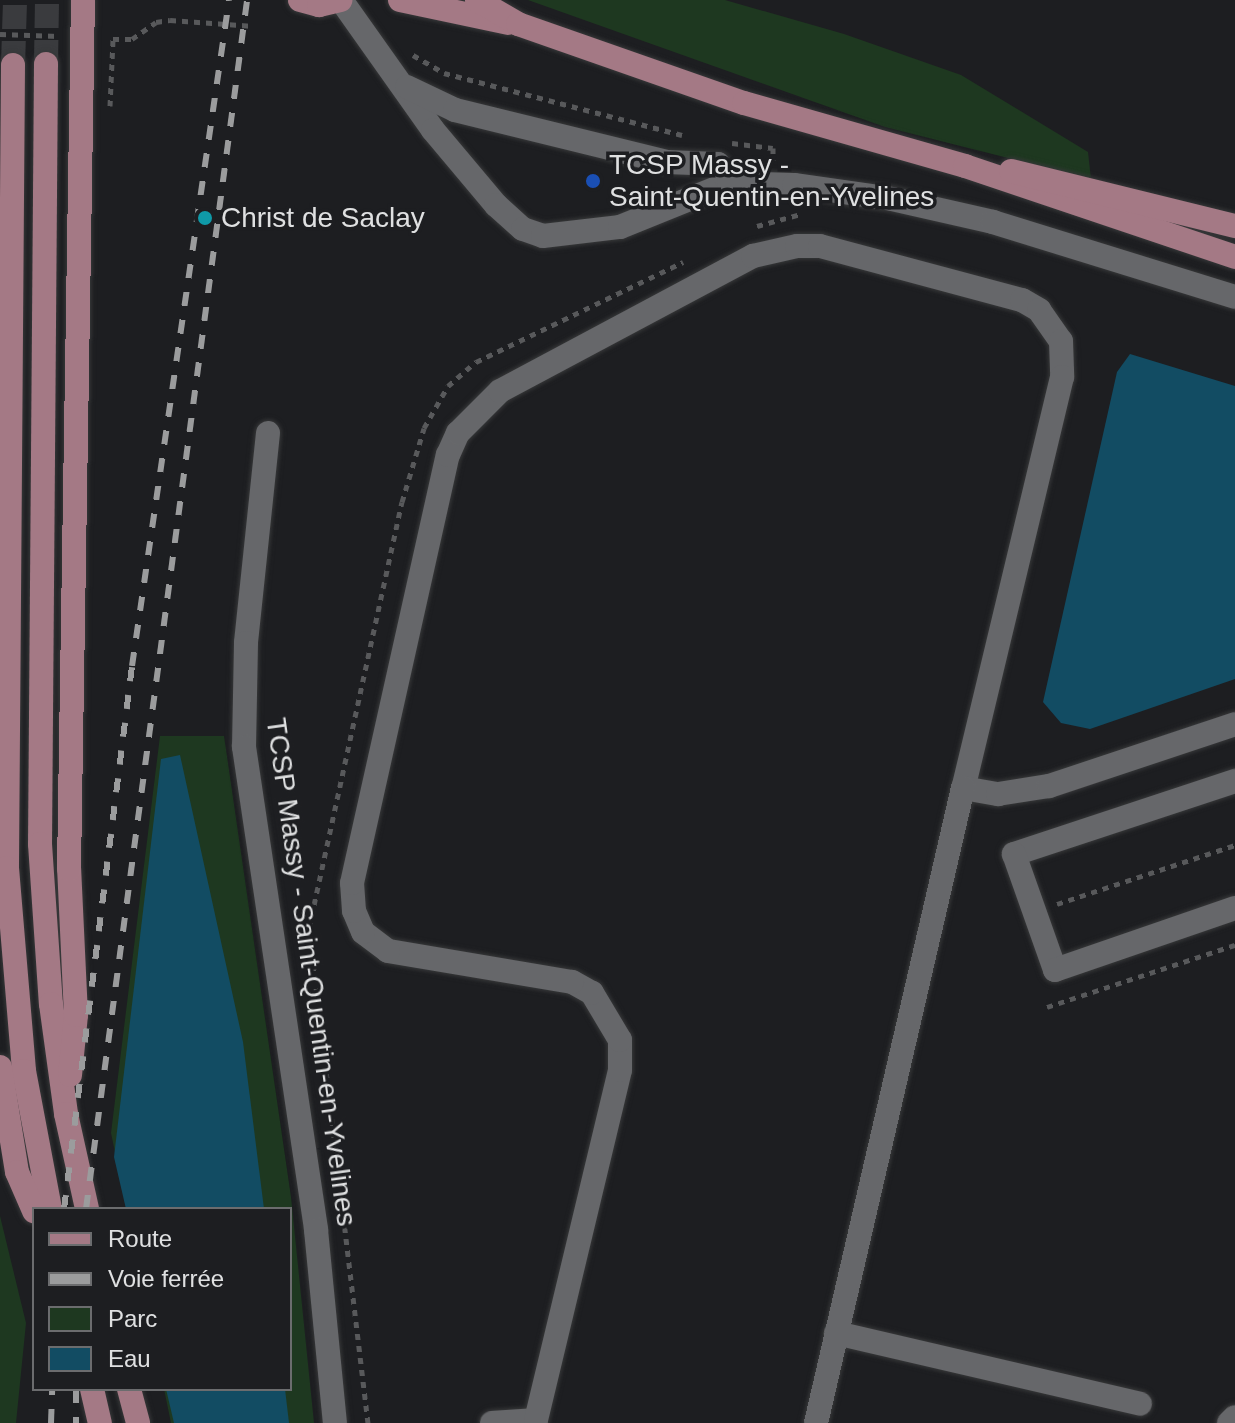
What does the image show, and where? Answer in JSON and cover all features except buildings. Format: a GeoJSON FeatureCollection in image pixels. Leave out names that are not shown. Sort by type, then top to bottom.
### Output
{"type":"FeatureCollection","features":[{"type":"Feature","properties":{"kind":"main road"},"geometry":{"type":"LineString","coordinates":[[66,1114],[76,1015],[69,869],[83,0]]}},
{"type":"Feature","properties":{"kind":"main road"},"geometry":{"type":"LineString","coordinates":[[300,0],[319,5],[341,0]]}},
{"type":"Feature","properties":{"kind":"main road"},"geometry":{"type":"LineString","coordinates":[[400,0],[518,24],[744,103],[965,166],[1235,257]]}},
{"type":"Feature","properties":{"kind":"main road"},"geometry":{"type":"LineString","coordinates":[[477,0],[518,24]]}},
{"type":"Feature","properties":{"kind":"main road"},"geometry":{"type":"LineString","coordinates":[[46,64],[37,749],[51,1004],[66,1114],[87,1207]]}},
{"type":"Feature","properties":{"kind":"main road"},"geometry":{"type":"LineString","coordinates":[[13,65],[7,868],[24,1071],[50,1207]]}},
{"type":"Feature","properties":{"kind":"main road"},"geometry":{"type":"LineString","coordinates":[[965,166],[1062,182],[1235,226]]}},
{"type":"Feature","properties":{"kind":"main road"},"geometry":{"type":"LineString","coordinates":[[0,1067],[17,1172],[32,1207]]}},
{"type":"Feature","properties":{"kind":"main road"},"geometry":{"type":"LineString","coordinates":[[92,1391],[100,1423]]}},
{"type":"Feature","properties":{"kind":"main road"},"geometry":{"type":"LineString","coordinates":[[130,1391],[138,1423]]}},
{"type":"Feature","properties":{"kind":"lane"},"geometry":{"type":"LineString","coordinates":[[341,0],[496,205],[523,229],[543,236],[620,227],[729,183],[794,185],[921,206],[1066,244],[1235,297]]}},
{"type":"Feature","properties":{"kind":"lane"},"geometry":{"type":"LineString","coordinates":[[401,83],[455,110],[667,162],[718,164],[729,183]]}},
{"type":"Feature","properties":{"kind":"lane"},"geometry":{"type":"LineString","coordinates":[[492,1423],[535,1421],[620,1070],[620,1040],[592,993],[572,982],[388,951],[363,932],[354,911],[352,883],[448,455],[458,433],[525,374],[753,256],[774,250],[820,246],[1002,292],[1039,310],[1061,341],[1062,377],[816,1423]]}},
{"type":"Feature","properties":{"kind":"lane","name":"TCSP Massy - Saint-Quentin-en-Yvelines"},"geometry":{"type":"LineString","coordinates":[[268,433],[246,643],[244,747],[314,1215],[335,1423]]}},
{"type":"Feature","properties":{"kind":"lane"},"geometry":{"type":"LineString","coordinates":[[963,788],[998,794],[1049,786],[1235,724]]}},
{"type":"Feature","properties":{"kind":"lane"},"geometry":{"type":"LineString","coordinates":[[1235,781],[1014,854],[1055,970],[1235,908]]}},
{"type":"Feature","properties":{"kind":"lane"},"geometry":{"type":"LineString","coordinates":[[836,1333],[1140,1404]]}},
{"type":"Feature","properties":{"kind":"lane"},"geometry":{"type":"LineString","coordinates":[[1229,1423],[1235,1417]]}},
{"type":"Feature","properties":{"kind":"path"},"geometry":{"type":"LineString","coordinates":[[113,39],[132,39],[156,22],[170,20],[254,26]]}},
{"type":"Feature","properties":{"kind":"path"},"geometry":{"type":"LineString","coordinates":[[412,54],[444,73],[687,136]]}},
{"type":"Feature","properties":{"kind":"path"},"geometry":{"type":"LineString","coordinates":[[729,142],[773,148],[773,161]]}},
{"type":"Feature","properties":{"kind":"path"},"geometry":{"type":"LineString","coordinates":[[448,386],[476,362],[649,278]]}},
{"type":"Feature","properties":{"kind":"path"},"geometry":{"type":"LineString","coordinates":[[1057,904],[1235,845]]}},
{"type":"Feature","properties":{"kind":"path"},"geometry":{"type":"LineString","coordinates":[[1047,1007],[1235,945]]}},
{"type":"Feature","properties":{"kind":"green space"},"geometry":{"type":"Polygon","coordinates":[[[528,0],[725,0],[844,34],[961,75],[1088,152],[1091,179],[885,127],[528,0]]]}},
{"type":"Feature","properties":{"kind":"green space"},"geometry":{"type":"Polygon","coordinates":[[[160,736],[224,736],[291,1197],[314,1423],[171,1423],[164,1391],[292,1391],[292,1207],[127,1207],[111,1133],[160,736]]]}},
{"type":"Feature","properties":{"kind":"green space"},"geometry":{"type":"Polygon","coordinates":[[[0,1216],[26,1323],[16,1423],[0,1423],[0,1216]]]}},
{"type":"Feature","properties":{"kind":"water"},"geometry":{"type":"Polygon","coordinates":[[[1130,354],[1235,386],[1235,679],[1090,729],[1061,723],[1043,702],[1117,372],[1130,354]]]}},
{"type":"Feature","properties":{"kind":"water"},"geometry":{"type":"Polygon","coordinates":[[[180,755],[243,1042],[264,1207],[126,1207],[114,1157],[161,759],[180,755]]]}},
{"type":"Feature","properties":{"kind":"water"},"geometry":{"type":"Polygon","coordinates":[[[166,1391],[285,1391],[289,1423],[174,1423],[166,1391]]]}},
{"type":"Feature","properties":{"kind":"tunnel"},"geometry":{"type":"LineString","coordinates":[[13,65],[15,0]]}},
{"type":"Feature","properties":{"kind":"tunnel"},"geometry":{"type":"LineString","coordinates":[[46,64],[47,0]]}},
{"type":"Feature","properties":{"kind":"railway"},"geometry":{"type":"LineString","coordinates":[[64,1207],[132,666],[229,0]]}},
{"type":"Feature","properties":{"kind":"railway"},"geometry":{"type":"LineString","coordinates":[[86,1207],[247,0]]}},
{"type":"Feature","properties":{"kind":"railway"},"geometry":{"type":"LineString","coordinates":[[51,1423],[52,1391]]}},
{"type":"Feature","properties":{"kind":"railway"},"geometry":{"type":"LineString","coordinates":[[76,1391],[76,1423]]}},
{"type":"Feature","properties":{"kind":"place","name":"TCSP Massy - Saint-Quentin-en-Yvelines"},"geometry":{"type":"Point","coordinates":[593,181]}},
{"type":"Feature","properties":{"kind":"place","name":"Christ de Saclay"},"geometry":{"type":"Point","coordinates":[205,218]}}]}
